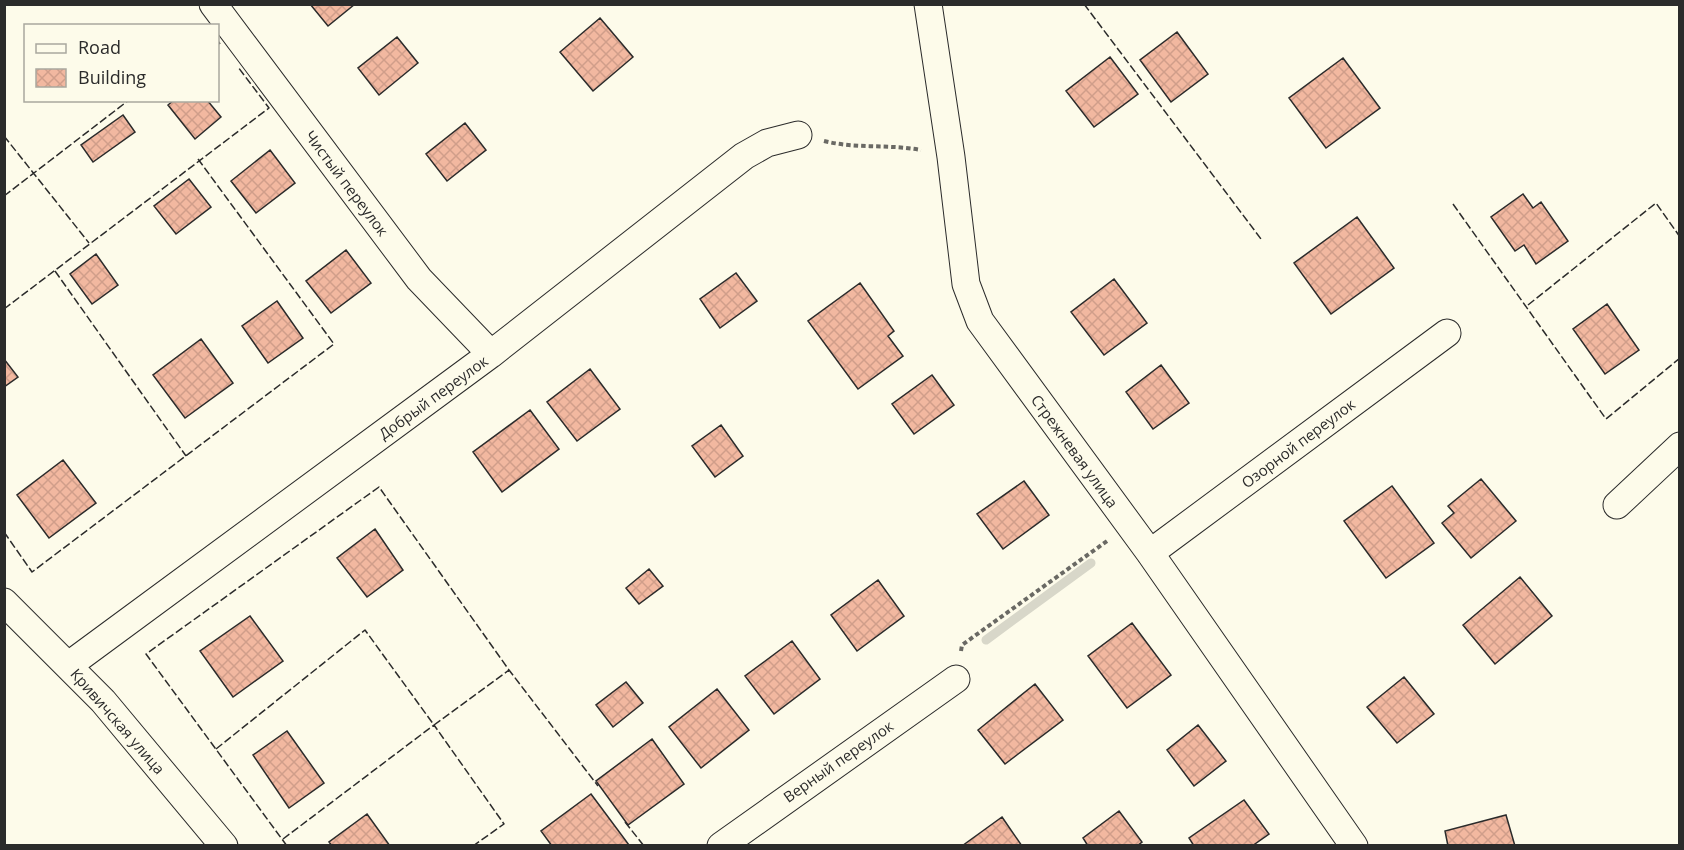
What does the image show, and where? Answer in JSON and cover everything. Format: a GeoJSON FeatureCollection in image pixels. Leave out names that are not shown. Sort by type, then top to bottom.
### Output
{"type":"FeatureCollection","features":[{"type":"Feature","properties":{"kind":"street","name":"Чистый переулок"},"geometry":{"type":"LineString","coordinates":[[213,4],[419,279],[491,354]]}},
{"type":"Feature","properties":{"kind":"street","name":"Стрежневая улица"},"geometry":{"type":"LineString","coordinates":[[928,4],[951,157],[966,284],[980,321],[1130,524],[1354,846]]}},
{"type":"Feature","properties":{"kind":"street","name":"Добрый переулок"},"geometry":{"type":"LineString","coordinates":[[69,665],[491,354],[744,156],[767,143],[798,135]]}},
{"type":"Feature","properties":{"kind":"street","name":"Озорной переулок"},"geometry":{"type":"LineString","coordinates":[[1150,553],[1447,333]]}},
{"type":"Feature","properties":{"kind":"street"},"geometry":{"type":"LineString","coordinates":[[1617,506],[1680,446]]}},
{"type":"Feature","properties":{"kind":"street","name":"Кривичская улица"},"geometry":{"type":"LineString","coordinates":[[4,602],[103,701],[224,846]]}},
{"type":"Feature","properties":{"kind":"street","name":"Верный переулок"},"geometry":{"type":"LineString","coordinates":[[721,846],[956,679]]}},
{"type":"Feature","properties":{"kind":"path"},"geometry":{"type":"LineString","coordinates":[[798,135],[837,144],[900,146],[951,157]]}},
{"type":"Feature","properties":{"kind":"path"},"geometry":{"type":"LineString","coordinates":[[956,679],[962,645],[1130,524]]}},
{"type":"Feature","properties":{"kind":"building"},"geometry":{"type":"Polygon","coordinates":[[[310,4],[355,4],[328,26],[310,4]]]}},
{"type":"Feature","properties":{"kind":"building"},"geometry":{"type":"Polygon","coordinates":[[[600,18],[633,57],[593,91],[560,52],[600,18]]]}},
{"type":"Feature","properties":{"kind":"building"},"geometry":{"type":"Polygon","coordinates":[[[1177,32],[1208,74],[1171,102],[1140,60],[1177,32]]]}},
{"type":"Feature","properties":{"kind":"building"},"geometry":{"type":"Polygon","coordinates":[[[397,37],[418,63],[379,95],[358,68],[397,37]]]}},
{"type":"Feature","properties":{"kind":"building"},"geometry":{"type":"Polygon","coordinates":[[[1110,57],[1138,94],[1094,127],[1066,91],[1110,57]]]}},
{"type":"Feature","properties":{"kind":"building"},"geometry":{"type":"Polygon","coordinates":[[[1343,58],[1380,108],[1326,148],[1289,98],[1343,58]]]}},
{"type":"Feature","properties":{"kind":"building"},"geometry":{"type":"Polygon","coordinates":[[[172,102],[209,102],[221,117],[195,139],[168,105],[172,102]]]}},
{"type":"Feature","properties":{"kind":"building"},"geometry":{"type":"Polygon","coordinates":[[[123,115],[135,132],[93,162],[81,145],[123,115]]]}},
{"type":"Feature","properties":{"kind":"building"},"geometry":{"type":"Polygon","coordinates":[[[465,123],[486,150],[447,181],[426,154],[465,123]]]}},
{"type":"Feature","properties":{"kind":"building"},"geometry":{"type":"Polygon","coordinates":[[[270,150],[295,183],[256,213],[231,181],[270,150]]]}},
{"type":"Feature","properties":{"kind":"building"},"geometry":{"type":"Polygon","coordinates":[[[189,179],[211,207],[176,234],[154,206],[189,179]]]}},
{"type":"Feature","properties":{"kind":"building"},"geometry":{"type":"Polygon","coordinates":[[[1523,194],[1533,208],[1541,202],[1568,241],[1536,264],[1524,245],[1515,251],[1491,217],[1523,194]]]}},
{"type":"Feature","properties":{"kind":"building"},"geometry":{"type":"Polygon","coordinates":[[[1357,217],[1394,268],[1331,314],[1294,263],[1357,217]]]}},
{"type":"Feature","properties":{"kind":"building"},"geometry":{"type":"Polygon","coordinates":[[[346,250],[371,283],[331,313],[306,281],[346,250]]]}},
{"type":"Feature","properties":{"kind":"building"},"geometry":{"type":"Polygon","coordinates":[[[96,254],[118,285],[92,304],[70,274],[96,254]]]}},
{"type":"Feature","properties":{"kind":"building"},"geometry":{"type":"Polygon","coordinates":[[[736,273],[757,301],[720,328],[700,299],[736,273]]]}},
{"type":"Feature","properties":{"kind":"building"},"geometry":{"type":"Polygon","coordinates":[[[1114,279],[1147,323],[1104,355],[1071,312],[1114,279]]]}},
{"type":"Feature","properties":{"kind":"building"},"geometry":{"type":"Polygon","coordinates":[[[860,283],[894,331],[888,336],[903,356],[858,389],[808,321],[860,283]]]}},
{"type":"Feature","properties":{"kind":"building"},"geometry":{"type":"Polygon","coordinates":[[[277,301],[303,338],[268,363],[242,326],[277,301]]]}},
{"type":"Feature","properties":{"kind":"building"},"geometry":{"type":"Polygon","coordinates":[[[1607,304],[1639,350],[1605,374],[1573,329],[1607,304]]]}},
{"type":"Feature","properties":{"kind":"building"},"geometry":{"type":"Polygon","coordinates":[[[201,339],[233,383],[185,418],[153,375],[201,339]]]}},
{"type":"Feature","properties":{"kind":"building"},"geometry":{"type":"Polygon","coordinates":[[[4,359],[18,377],[4,387],[4,359]]]}},
{"type":"Feature","properties":{"kind":"building"},"geometry":{"type":"Polygon","coordinates":[[[1161,365],[1189,403],[1153,429],[1126,392],[1161,365]]]}},
{"type":"Feature","properties":{"kind":"building"},"geometry":{"type":"Polygon","coordinates":[[[590,369],[620,409],[577,441],[547,402],[590,369]]]}},
{"type":"Feature","properties":{"kind":"building"},"geometry":{"type":"Polygon","coordinates":[[[932,375],[954,405],[914,434],[892,404],[932,375]]]}},
{"type":"Feature","properties":{"kind":"building"},"geometry":{"type":"Polygon","coordinates":[[[530,410],[559,449],[502,492],[473,452],[530,410]]]}},
{"type":"Feature","properties":{"kind":"building"},"geometry":{"type":"Polygon","coordinates":[[[721,425],[743,456],[715,477],[692,446],[721,425]]]}},
{"type":"Feature","properties":{"kind":"building"},"geometry":{"type":"Polygon","coordinates":[[[63,460],[96,503],[49,538],[17,495],[63,460]]]}},
{"type":"Feature","properties":{"kind":"building"},"geometry":{"type":"Polygon","coordinates":[[[1481,479],[1516,521],[1471,558],[1442,523],[1454,513],[1448,506],[1481,479]]]}},
{"type":"Feature","properties":{"kind":"building"},"geometry":{"type":"Polygon","coordinates":[[[1024,481],[1049,515],[1003,549],[977,514],[1024,481]]]}},
{"type":"Feature","properties":{"kind":"building"},"geometry":{"type":"Polygon","coordinates":[[[1392,486],[1434,543],[1386,578],[1344,521],[1392,486]]]}},
{"type":"Feature","properties":{"kind":"building"},"geometry":{"type":"Polygon","coordinates":[[[375,529],[403,570],[367,597],[337,558],[375,529]]]}},
{"type":"Feature","properties":{"kind":"building"},"geometry":{"type":"Polygon","coordinates":[[[649,569],[663,586],[639,604],[626,588],[649,569]]]}},
{"type":"Feature","properties":{"kind":"building"},"geometry":{"type":"Polygon","coordinates":[[[1520,577],[1552,616],[1495,664],[1463,625],[1520,577]]]}},
{"type":"Feature","properties":{"kind":"building"},"geometry":{"type":"Polygon","coordinates":[[[878,580],[904,616],[857,651],[831,615],[878,580]]]}},
{"type":"Feature","properties":{"kind":"building"},"geometry":{"type":"Polygon","coordinates":[[[250,616],[283,661],[233,697],[200,651],[250,616]]]}},
{"type":"Feature","properties":{"kind":"building"},"geometry":{"type":"Polygon","coordinates":[[[1132,623],[1171,675],[1127,708],[1088,656],[1132,623]]]}},
{"type":"Feature","properties":{"kind":"building"},"geometry":{"type":"Polygon","coordinates":[[[792,641],[820,679],[774,714],[745,676],[792,641]]]}},
{"type":"Feature","properties":{"kind":"building"},"geometry":{"type":"Polygon","coordinates":[[[1404,677],[1434,714],[1397,743],[1367,707],[1404,677]]]}},
{"type":"Feature","properties":{"kind":"building"},"geometry":{"type":"Polygon","coordinates":[[[626,682],[643,703],[613,727],[596,705],[626,682]]]}},
{"type":"Feature","properties":{"kind":"building"},"geometry":{"type":"Polygon","coordinates":[[[1035,684],[1063,720],[1005,764],[978,730],[1035,684]]]}},
{"type":"Feature","properties":{"kind":"building"},"geometry":{"type":"Polygon","coordinates":[[[717,689],[749,730],[701,768],[669,727],[717,689]]]}},
{"type":"Feature","properties":{"kind":"building"},"geometry":{"type":"Polygon","coordinates":[[[1198,725],[1226,761],[1194,786],[1167,750],[1198,725]]]}},
{"type":"Feature","properties":{"kind":"building"},"geometry":{"type":"Polygon","coordinates":[[[287,731],[324,783],[289,808],[253,755],[287,731]]]}},
{"type":"Feature","properties":{"kind":"building"},"geometry":{"type":"Polygon","coordinates":[[[652,739],[684,784],[628,825],[596,781],[652,739]]]}},
{"type":"Feature","properties":{"kind":"building"},"geometry":{"type":"Polygon","coordinates":[[[591,794],[629,845],[552,846],[541,831],[591,794]]]}},
{"type":"Feature","properties":{"kind":"building"},"geometry":{"type":"Polygon","coordinates":[[[1244,800],[1269,834],[1252,846],[1194,846],[1189,838],[1244,800]]]}},
{"type":"Feature","properties":{"kind":"building"},"geometry":{"type":"Polygon","coordinates":[[[1119,811],[1142,842],[1137,846],[1088,846],[1083,838],[1119,811]]]}},
{"type":"Feature","properties":{"kind":"building"},"geometry":{"type":"Polygon","coordinates":[[[367,814],[390,846],[332,846],[329,842],[367,814]]]}},
{"type":"Feature","properties":{"kind":"building"},"geometry":{"type":"Polygon","coordinates":[[[1506,815],[1515,846],[1448,846],[1445,831],[1506,815]]]}},
{"type":"Feature","properties":{"kind":"building"},"geometry":{"type":"Polygon","coordinates":[[[1002,817],[1022,846],[962,846],[1002,817]]]}},
{"type":"Feature","properties":{"kind":"waterway"},"geometry":{"type":"LineString","coordinates":[[986,640],[1091,563]]}},
{"type":"Feature","properties":{"kind":"fence"},"geometry":{"type":"LineString","coordinates":[[1084,4],[1261,239]]}},
{"type":"Feature","properties":{"kind":"fence"},"geometry":{"type":"LineString","coordinates":[[4,309],[269,108],[238,67]]}},
{"type":"Feature","properties":{"kind":"fence"},"geometry":{"type":"LineString","coordinates":[[4,196],[126,102]]}},
{"type":"Feature","properties":{"kind":"fence"},"geometry":{"type":"LineString","coordinates":[[4,136],[89,243]]}},
{"type":"Feature","properties":{"kind":"fence"},"geometry":{"type":"LineString","coordinates":[[4,532],[32,572],[334,344],[198,159]]}},
{"type":"Feature","properties":{"kind":"fence"},"geometry":{"type":"LineString","coordinates":[[1528,305],[1656,203],[1680,237]]}},
{"type":"Feature","properties":{"kind":"fence"},"geometry":{"type":"LineString","coordinates":[[1453,204],[1606,419],[1680,358]]}},
{"type":"Feature","properties":{"kind":"fence"},"geometry":{"type":"LineString","coordinates":[[55,271],[186,456]]}},
{"type":"Feature","properties":{"kind":"fence"},"geometry":{"type":"LineString","coordinates":[[287,846],[146,654],[379,487],[509,670],[598,786]]}},
{"type":"Feature","properties":{"kind":"fence"},"geometry":{"type":"LineString","coordinates":[[216,749],[365,630],[434,725],[509,670]]}},
{"type":"Feature","properties":{"kind":"fence"},"geometry":{"type":"LineString","coordinates":[[283,839],[434,725],[504,824],[473,846]]}},
{"type":"Feature","properties":{"kind":"fence"},"geometry":{"type":"LineString","coordinates":[[625,822],[644,846]]}}]}
